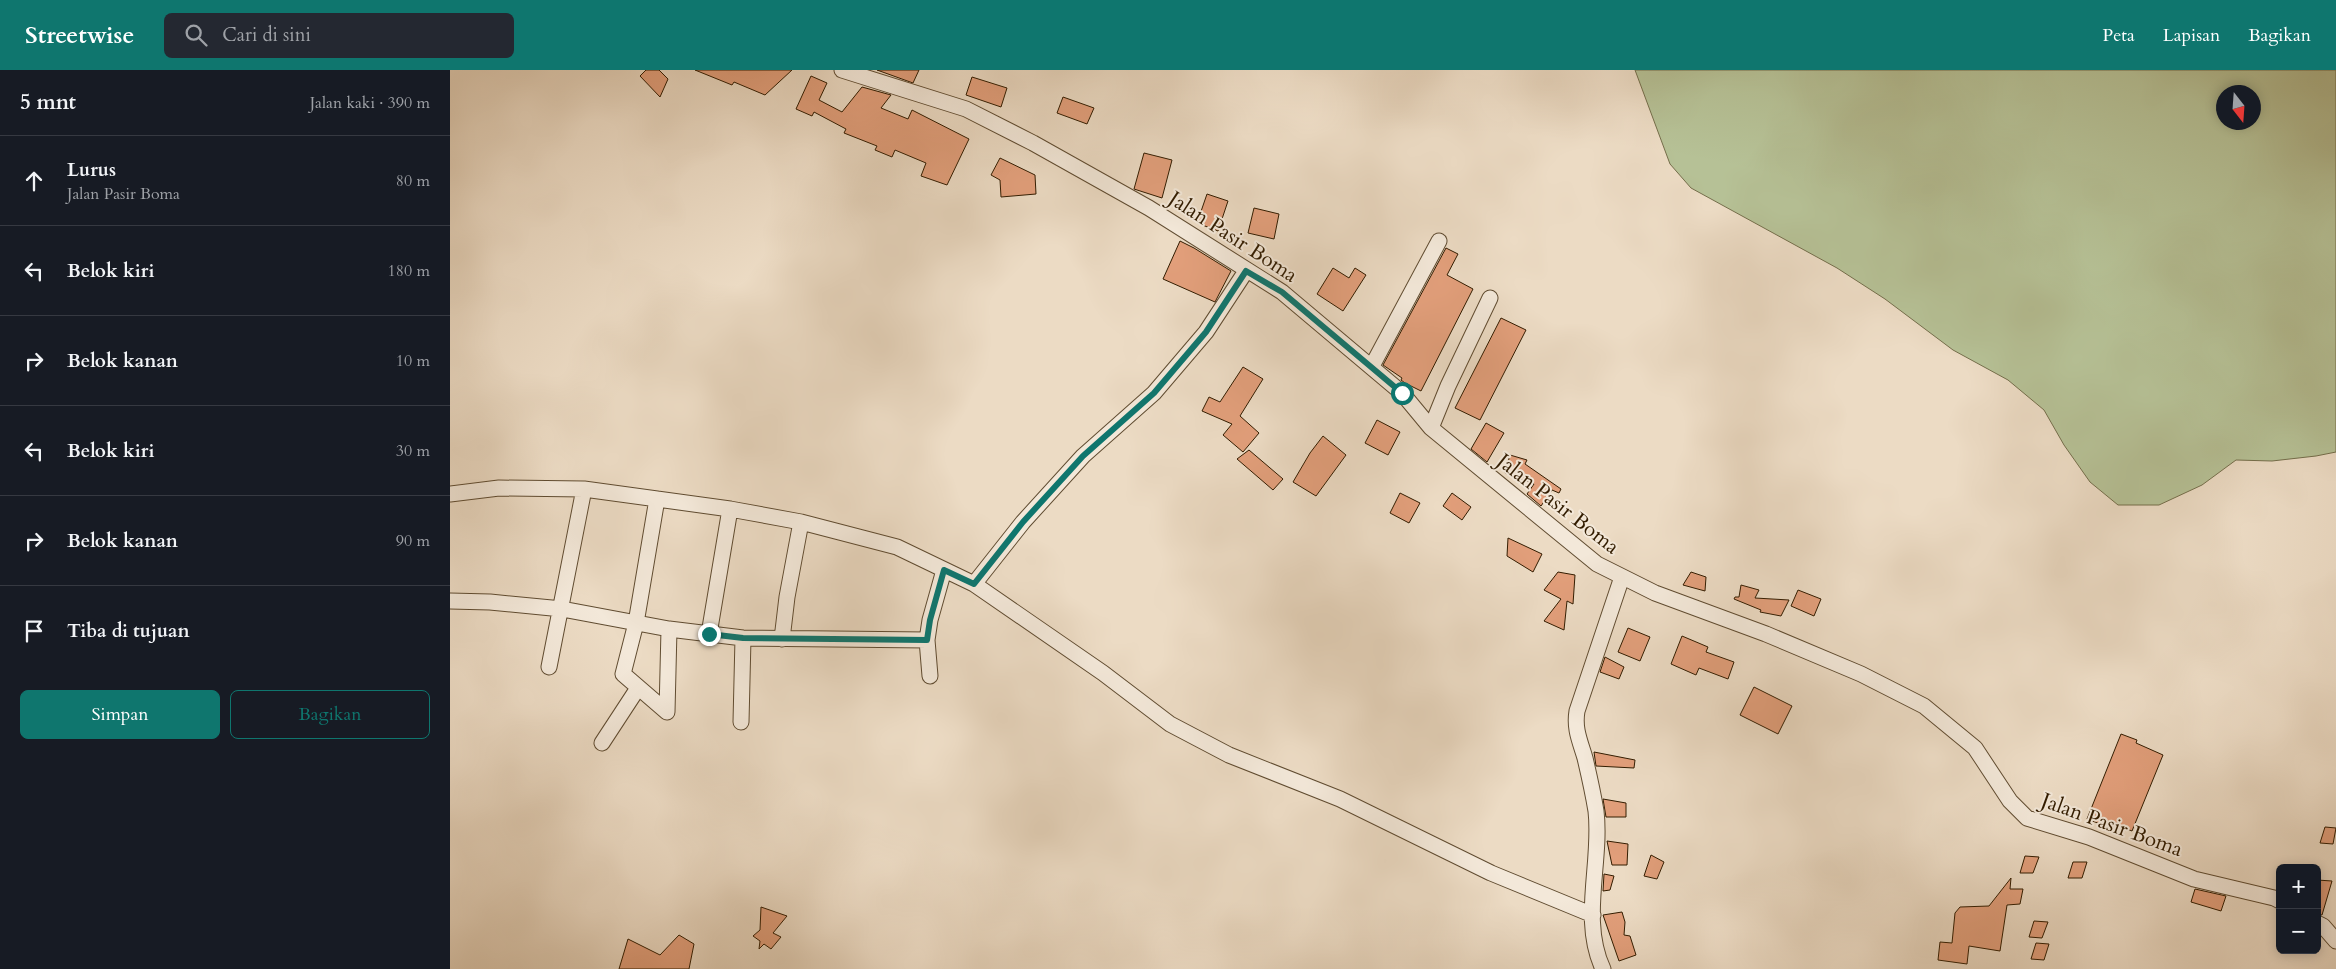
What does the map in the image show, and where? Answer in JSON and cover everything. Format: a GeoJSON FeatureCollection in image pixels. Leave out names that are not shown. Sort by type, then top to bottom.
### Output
{"type":"FeatureCollection","features":[{"type":"Feature","properties":{"kind":"street","name":"Jalan Pasir Boma"},"geometry":{"type":"LineString","coordinates":[[842,70],[974,113],[1033,143],[1149,208],[1282,292],[1402,393],[1431,428],[1597,564],[1655,593],[1766,634],[1861,674],[1924,706],[1975,748],[2010,801],[2028,818],[2089,838],[2194,879],[2276,899]]}},
{"type":"Feature","properties":{"kind":"street"},"geometry":{"type":"LineString","coordinates":[[1372,366],[1440,241]]}},
{"type":"Feature","properties":{"kind":"street"},"geometry":{"type":"LineString","coordinates":[[974,584],[1023,522],[1083,456],[1154,393],[1206,332],[1246,271]]}},
{"type":"Feature","properties":{"kind":"street"},"geometry":{"type":"LineString","coordinates":[[1431,428],[1448,386],[1490,298]]}},
{"type":"Feature","properties":{"kind":"street"},"geometry":{"type":"LineString","coordinates":[[450,494],[499,488],[584,490],[657,499],[801,522],[897,547],[974,584],[1104,673],[1170,724],[1229,755],[1340,799],[1492,873],[1593,915]]}},
{"type":"Feature","properties":{"kind":"street"},"geometry":{"type":"LineString","coordinates":[[549,667],[562,610],[584,490]]}},
{"type":"Feature","properties":{"kind":"street"},"geometry":{"type":"LineString","coordinates":[[657,499],[636,623],[622,674],[667,712],[669,629]]}},
{"type":"Feature","properties":{"kind":"street"},"geometry":{"type":"LineString","coordinates":[[709,634],[730,510]]}},
{"type":"Feature","properties":{"kind":"street"},"geometry":{"type":"LineString","coordinates":[[782,639],[787,597],[801,522]]}},
{"type":"Feature","properties":{"kind":"street"},"geometry":{"type":"LineString","coordinates":[[930,676],[927,640],[930,620],[944,570]]}},
{"type":"Feature","properties":{"kind":"street"},"geometry":{"type":"LineString","coordinates":[[1603,969],[1599,962],[1593,915],[1596,812],[1575,723],[1576,711],[1622,577]]}},
{"type":"Feature","properties":{"kind":"street"},"geometry":{"type":"LineString","coordinates":[[450,601],[490,602],[562,610],[669,629],[743,638],[927,640]]}},
{"type":"Feature","properties":{"kind":"street"},"geometry":{"type":"LineString","coordinates":[[741,722],[743,638]]}},
{"type":"Feature","properties":{"kind":"street"},"geometry":{"type":"LineString","coordinates":[[602,743],[638,688]]}},
{"type":"Feature","properties":{"kind":"street"},"geometry":{"type":"LineString","coordinates":[[2321,925],[2336,941]]}},
{"type":"Feature","properties":{"kind":"green space"},"geometry":{"type":"Polygon","coordinates":[[[1635,70],[2336,70],[2336,452],[2272,461],[2236,460],[2202,485],[2159,505],[2118,505],[2090,482],[2064,445],[2044,410],[2008,380],[1953,350],[1885,299],[1837,268],[1691,188],[1670,164],[1635,70]]]}},
{"type":"Feature","properties":{"kind":"building"},"geometry":{"type":"Polygon","coordinates":[[[646,70],[659,70],[668,79],[660,97],[640,76],[646,70]]]}},
{"type":"Feature","properties":{"kind":"building"},"geometry":{"type":"Polygon","coordinates":[[[695,70],[792,70],[765,95],[734,82],[732,85],[695,70]]]}},
{"type":"Feature","properties":{"kind":"building"},"geometry":{"type":"Polygon","coordinates":[[[877,70],[919,70],[913,83],[877,70]]]}},
{"type":"Feature","properties":{"kind":"building"},"geometry":{"type":"Polygon","coordinates":[[[811,76],[827,83],[819,100],[842,112],[862,87],[891,95],[881,108],[908,119],[912,110],[969,139],[947,185],[921,176],[926,163],[895,150],[892,157],[875,150],[877,146],[844,133],[846,129],[814,112],[812,116],[796,109],[811,76]]]}},
{"type":"Feature","properties":{"kind":"building"},"geometry":{"type":"Polygon","coordinates":[[[972,77],[1007,88],[1001,107],[966,95],[972,77]]]}},
{"type":"Feature","properties":{"kind":"building"},"geometry":{"type":"Polygon","coordinates":[[[1063,97],[1094,108],[1087,124],[1057,113],[1063,97]]]}},
{"type":"Feature","properties":{"kind":"building"},"geometry":{"type":"Polygon","coordinates":[[[1144,153],[1172,160],[1162,198],[1134,189],[1144,153]]]}},
{"type":"Feature","properties":{"kind":"building"},"geometry":{"type":"Polygon","coordinates":[[[1000,158],[1035,175],[1036,194],[1001,197],[1000,180],[991,175],[1000,158]]]}},
{"type":"Feature","properties":{"kind":"building"},"geometry":{"type":"Polygon","coordinates":[[[1207,194],[1228,201],[1218,231],[1197,223],[1207,194]]]}},
{"type":"Feature","properties":{"kind":"building"},"geometry":{"type":"Polygon","coordinates":[[[1254,208],[1279,214],[1274,239],[1248,233],[1254,208]]]}},
{"type":"Feature","properties":{"kind":"building"},"geometry":{"type":"Polygon","coordinates":[[[1180,241],[1231,271],[1215,302],[1163,279],[1180,241]]]}},
{"type":"Feature","properties":{"kind":"building"},"geometry":{"type":"Polygon","coordinates":[[[1446,248],[1458,254],[1447,275],[1473,289],[1421,391],[1405,383],[1401,380],[1402,378],[1383,365],[1446,248]]]}},
{"type":"Feature","properties":{"kind":"building"},"geometry":{"type":"Polygon","coordinates":[[[1333,268],[1349,278],[1355,268],[1366,275],[1343,311],[1317,294],[1333,268]]]}},
{"type":"Feature","properties":{"kind":"building"},"geometry":{"type":"Polygon","coordinates":[[[1501,318],[1526,330],[1480,420],[1455,408],[1501,318]]]}},
{"type":"Feature","properties":{"kind":"building"},"geometry":{"type":"Polygon","coordinates":[[[1243,367],[1263,379],[1240,416],[1259,433],[1243,452],[1223,435],[1232,424],[1202,411],[1209,397],[1220,402],[1243,367]]]}},
{"type":"Feature","properties":{"kind":"building"},"geometry":{"type":"Polygon","coordinates":[[[1377,420],[1400,432],[1388,455],[1365,443],[1377,420]]]}},
{"type":"Feature","properties":{"kind":"building"},"geometry":{"type":"Polygon","coordinates":[[[1486,423],[1504,433],[1487,462],[1471,449],[1486,423]]]}},
{"type":"Feature","properties":{"kind":"building"},"geometry":{"type":"Polygon","coordinates":[[[1323,436],[1346,455],[1316,496],[1293,482],[1310,453],[1323,436]]]}},
{"type":"Feature","properties":{"kind":"building"},"geometry":{"type":"Polygon","coordinates":[[[1249,450],[1283,479],[1273,490],[1237,459],[1249,450]]]}},
{"type":"Feature","properties":{"kind":"building"},"geometry":{"type":"Polygon","coordinates":[[[1510,455],[1527,460],[1525,464],[1561,489],[1559,493],[1552,490],[1541,506],[1527,494],[1534,484],[1505,473],[1510,455]]]}},
{"type":"Feature","properties":{"kind":"building"},"geometry":{"type":"Polygon","coordinates":[[[1400,493],[1420,503],[1409,523],[1390,513],[1400,493]]]}},
{"type":"Feature","properties":{"kind":"building"},"geometry":{"type":"Polygon","coordinates":[[[1452,493],[1471,507],[1462,520],[1443,506],[1452,493]]]}},
{"type":"Feature","properties":{"kind":"building"},"geometry":{"type":"Polygon","coordinates":[[[1508,538],[1542,554],[1533,572],[1507,556],[1508,538]]]}},
{"type":"Feature","properties":{"kind":"building"},"geometry":{"type":"Polygon","coordinates":[[[1558,572],[1575,575],[1573,604],[1567,601],[1564,630],[1544,621],[1561,599],[1544,590],[1558,572]]]}},
{"type":"Feature","properties":{"kind":"building"},"geometry":{"type":"Polygon","coordinates":[[[1691,572],[1706,577],[1705,591],[1683,585],[1691,572]]]}},
{"type":"Feature","properties":{"kind":"building"},"geometry":{"type":"Polygon","coordinates":[[[1741,585],[1759,590],[1755,598],[1789,600],[1781,616],[1760,612],[1761,610],[1734,599],[1739,597],[1741,585]]]}},
{"type":"Feature","properties":{"kind":"building"},"geometry":{"type":"Polygon","coordinates":[[[1798,590],[1821,599],[1814,616],[1791,606],[1798,590]]]}},
{"type":"Feature","properties":{"kind":"building"},"geometry":{"type":"Polygon","coordinates":[[[1628,628],[1650,637],[1640,661],[1618,652],[1628,628]]]}},
{"type":"Feature","properties":{"kind":"building"},"geometry":{"type":"Polygon","coordinates":[[[1682,636],[1708,647],[1706,652],[1734,662],[1728,679],[1699,668],[1696,675],[1671,664],[1682,636]]]}},
{"type":"Feature","properties":{"kind":"building"},"geometry":{"type":"Polygon","coordinates":[[[1605,657],[1624,667],[1619,679],[1600,672],[1605,657]]]}},
{"type":"Feature","properties":{"kind":"building"},"geometry":{"type":"Polygon","coordinates":[[[1754,687],[1792,706],[1778,734],[1740,715],[1754,687]]]}},
{"type":"Feature","properties":{"kind":"building"},"geometry":{"type":"Polygon","coordinates":[[[2121,734],[2137,740],[2136,743],[2163,755],[2132,831],[2105,820],[2103,825],[2087,819],[2121,734]]]}},
{"type":"Feature","properties":{"kind":"building"},"geometry":{"type":"Polygon","coordinates":[[[1594,752],[1635,760],[1634,768],[1596,766],[1594,752]]]}},
{"type":"Feature","properties":{"kind":"building"},"geometry":{"type":"Polygon","coordinates":[[[1603,799],[1626,803],[1626,817],[1606,817],[1603,799]]]}},
{"type":"Feature","properties":{"kind":"building"},"geometry":{"type":"Polygon","coordinates":[[[2325,827],[2336,828],[2333,844],[2320,843],[2325,827]]]}},
{"type":"Feature","properties":{"kind":"building"},"geometry":{"type":"Polygon","coordinates":[[[1607,841],[1628,844],[1627,865],[1612,865],[1607,841]]]}},
{"type":"Feature","properties":{"kind":"building"},"geometry":{"type":"Polygon","coordinates":[[[1651,855],[1664,862],[1657,879],[1644,876],[1651,855]]]}},
{"type":"Feature","properties":{"kind":"building"},"geometry":{"type":"Polygon","coordinates":[[[2025,856],[2039,857],[2033,873],[2020,873],[2025,856]]]}},
{"type":"Feature","properties":{"kind":"building"},"geometry":{"type":"Polygon","coordinates":[[[2073,862],[2087,862],[2082,878],[2068,878],[2073,862]]]}},
{"type":"Feature","properties":{"kind":"building"},"geometry":{"type":"Polygon","coordinates":[[[1604,874],[1614,876],[1610,890],[1603,891],[1604,874]]]}},
{"type":"Feature","properties":{"kind":"building"},"geometry":{"type":"Polygon","coordinates":[[[2011,878],[2010,889],[2023,889],[2020,904],[2007,905],[2000,951],[1969,946],[1967,964],[1938,960],[1940,942],[1952,943],[1955,913],[1960,907],[1989,906],[2011,878]]]}},
{"type":"Feature","properties":{"kind":"building"},"geometry":{"type":"Polygon","coordinates":[[[2321,880],[2332,881],[2322,915],[2321,880]]]}},
{"type":"Feature","properties":{"kind":"building"},"geometry":{"type":"Polygon","coordinates":[[[2195,889],[2226,896],[2221,911],[2191,902],[2195,889]]]}},
{"type":"Feature","properties":{"kind":"building"},"geometry":{"type":"Polygon","coordinates":[[[761,907],[787,916],[773,933],[781,937],[771,949],[764,944],[759,949],[760,941],[753,936],[760,930],[761,907]]]}},
{"type":"Feature","properties":{"kind":"building"},"geometry":{"type":"Polygon","coordinates":[[[1622,912],[1625,922],[1624,935],[1630,936],[1636,955],[1619,961],[1603,915],[1622,912]]]}},
{"type":"Feature","properties":{"kind":"building"},"geometry":{"type":"Polygon","coordinates":[[[2034,921],[2048,922],[2042,938],[2029,937],[2034,921]]]}},
{"type":"Feature","properties":{"kind":"building"},"geometry":{"type":"Polygon","coordinates":[[[679,935],[694,944],[689,969],[619,969],[628,939],[660,955],[679,935]]]}},
{"type":"Feature","properties":{"kind":"building"},"geometry":{"type":"Polygon","coordinates":[[[2036,943],[2049,944],[2044,960],[2031,959],[2036,943]]]}},
{"type":"Feature","properties":{"kind":"route"},"geometry":{"type":"LineString","coordinates":[[709,634],[743,638],[927,640],[930,620],[944,570],[974,584],[1023,522],[1083,456],[1154,393],[1206,332],[1246,271],[1282,292],[1402,393]]}}]}
